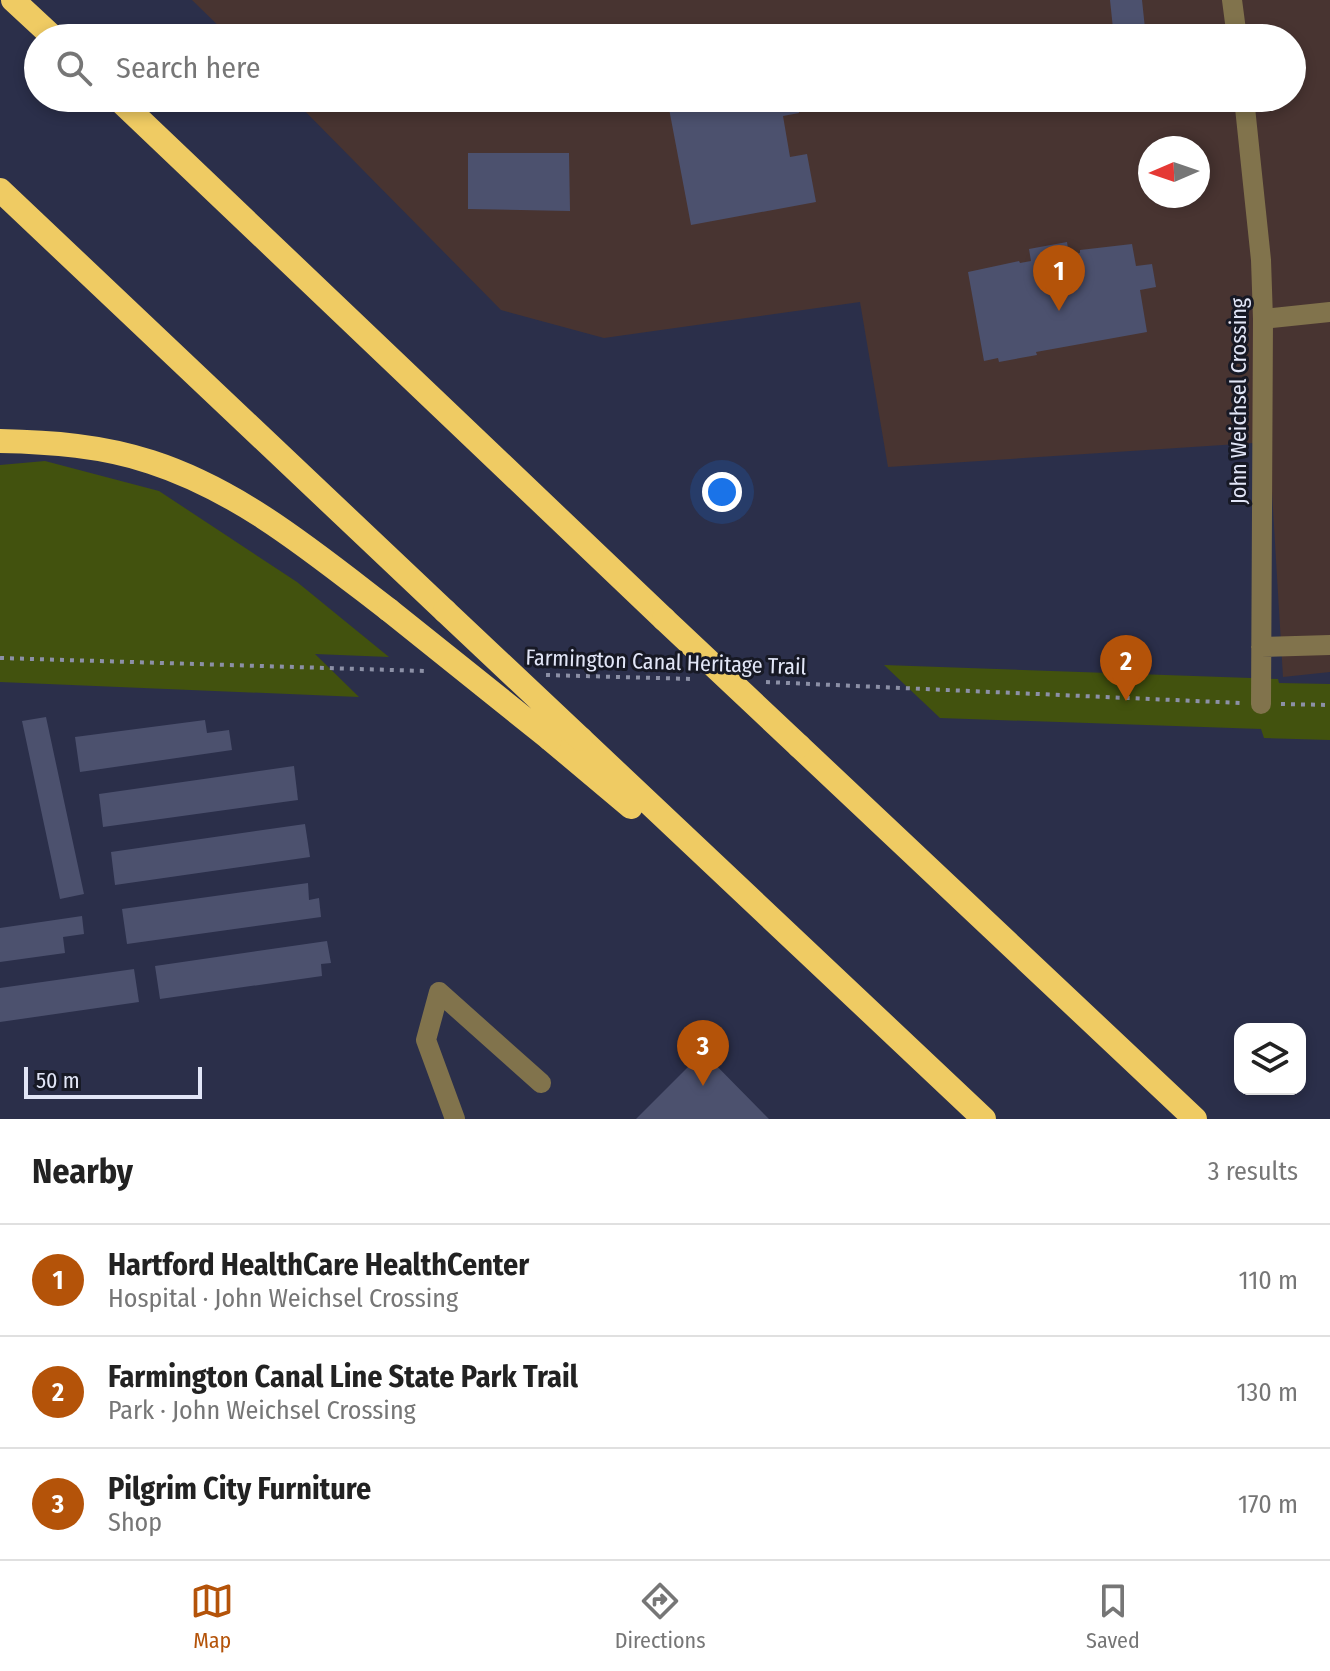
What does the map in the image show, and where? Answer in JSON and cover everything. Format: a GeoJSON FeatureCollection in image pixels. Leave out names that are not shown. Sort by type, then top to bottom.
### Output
{"type":"FeatureCollection","features":[{"type":"Feature","properties":{"kind":"highway"},"geometry":{"type":"LineString","coordinates":[[15,1],[39,24]]}},
{"type":"Feature","properties":{"kind":"highway"},"geometry":{"type":"LineString","coordinates":[[132,112],[1195,1119]]}},
{"type":"Feature","properties":{"kind":"highway"},"geometry":{"type":"LineString","coordinates":[[0,190],[984,1119]]}},
{"type":"Feature","properties":{"kind":"highway"},"geometry":{"type":"LineString","coordinates":[[0,441],[65,444],[151,462],[238,502],[285,532],[389,610],[801,946]]}},
{"type":"Feature","properties":{"kind":"street"},"geometry":{"type":"LineString","coordinates":[[1232,0],[1235,24]]}},
{"type":"Feature","properties":{"kind":"street","name":"John Weichsel Crossing"},"geometry":{"type":"LineString","coordinates":[[1246,112],[1259,232],[1263,319],[1261,704]]}},
{"type":"Feature","properties":{"kind":"street"},"geometry":{"type":"LineString","coordinates":[[1263,319],[1330,312]]}},
{"type":"Feature","properties":{"kind":"street"},"geometry":{"type":"LineString","coordinates":[[1261,647],[1330,645]]}},
{"type":"Feature","properties":{"kind":"street"},"geometry":{"type":"LineString","coordinates":[[455,1119],[426,1040],[439,992],[541,1083]]}},
{"type":"Feature","properties":{"kind":"path"},"geometry":{"type":"LineString","coordinates":[[0,658],[440,671]]}},
{"type":"Feature","properties":{"kind":"path","name":"Farmington Canal Heritage Trail"},"geometry":{"type":"LineString","coordinates":[[533,674],[703,680]]}},
{"type":"Feature","properties":{"kind":"path","name":"Farmington Canal Heritage Trail"},"geometry":{"type":"LineString","coordinates":[[765,682],[1330,705]]}},
{"type":"Feature","properties":{"kind":"shaded area"},"geometry":{"type":"Polygon","coordinates":[[[192,0],[1330,0],[1330,672],[1283,677],[1269,442],[888,467],[860,302],[604,338],[501,310],[306,112],[1306,112],[1306,24],[217,24],[192,0]]]}},
{"type":"Feature","properties":{"kind":"green space"},"geometry":{"type":"Polygon","coordinates":[[[45,461],[159,491],[297,582],[389,657],[315,654],[359,697],[0,682],[0,465],[45,461]]]}},
{"type":"Feature","properties":{"kind":"green space"},"geometry":{"type":"Polygon","coordinates":[[[884,665],[1278,679],[1279,683],[1330,684],[1330,740],[1264,738],[1261,729],[940,718],[884,665]]]}},
{"type":"Feature","properties":{"kind":"building"},"geometry":{"type":"Polygon","coordinates":[[[1110,0],[1142,0],[1145,24],[1113,24],[1110,0]]]}},
{"type":"Feature","properties":{"kind":"building"},"geometry":{"type":"Polygon","coordinates":[[[670,112],[799,112],[783,116],[790,157],[807,154],[816,202],[691,225],[670,112]]]}},
{"type":"Feature","properties":{"kind":"building"},"geometry":{"type":"Polygon","coordinates":[[[468,153],[569,153],[570,211],[468,209],[468,153]]]}},
{"type":"Feature","properties":{"kind":"building"},"geometry":{"type":"Polygon","coordinates":[[[1067,242],[1069,255],[1080,253],[1080,250],[1132,244],[1136,266],[1152,264],[1156,287],[1140,290],[1147,332],[1036,352],[1037,355],[999,362],[998,358],[984,361],[968,272],[1031,261],[1029,249],[1067,242]]]}},
{"type":"Feature","properties":{"kind":"building"},"geometry":{"type":"Polygon","coordinates":[[[46,717],[84,894],[60,899],[22,721],[46,717]]]}},
{"type":"Feature","properties":{"kind":"building"},"geometry":{"type":"Polygon","coordinates":[[[205,720],[207,733],[229,730],[232,750],[80,772],[75,737],[205,720]]]}},
{"type":"Feature","properties":{"kind":"building"},"geometry":{"type":"Polygon","coordinates":[[[294,766],[298,800],[103,827],[99,794],[294,766]]]}},
{"type":"Feature","properties":{"kind":"building"},"geometry":{"type":"Polygon","coordinates":[[[305,824],[310,857],[115,885],[111,852],[305,824]]]}},
{"type":"Feature","properties":{"kind":"building"},"geometry":{"type":"Polygon","coordinates":[[[308,883],[309,900],[319,898],[321,917],[127,944],[122,909],[308,883]]]}},
{"type":"Feature","properties":{"kind":"building"},"geometry":{"type":"Polygon","coordinates":[[[82,916],[84,934],[63,937],[65,953],[0,962],[0,928],[82,916]]]}},
{"type":"Feature","properties":{"kind":"building"},"geometry":{"type":"Polygon","coordinates":[[[327,941],[331,963],[321,964],[322,976],[160,999],[155,966],[327,941]]]}},
{"type":"Feature","properties":{"kind":"building"},"geometry":{"type":"Polygon","coordinates":[[[134,969],[139,1002],[0,1022],[0,988],[134,969]]]}},
{"type":"Feature","properties":{"kind":"building"},"geometry":{"type":"Polygon","coordinates":[[[703,1052],[769,1119],[636,1119],[703,1052]]]}},
{"type":"Feature","properties":{"kind":"place","name":"Hartford HealthCare HealthCenter"},"geometry":{"type":"Point","coordinates":[1059,311]}},
{"type":"Feature","properties":{"kind":"place","name":"Farmington Canal Line State Park Trail"},"geometry":{"type":"Point","coordinates":[1126,701]}},
{"type":"Feature","properties":{"kind":"place","name":"Pilgrim City Furniture"},"geometry":{"type":"Point","coordinates":[703,1086]}}]}
